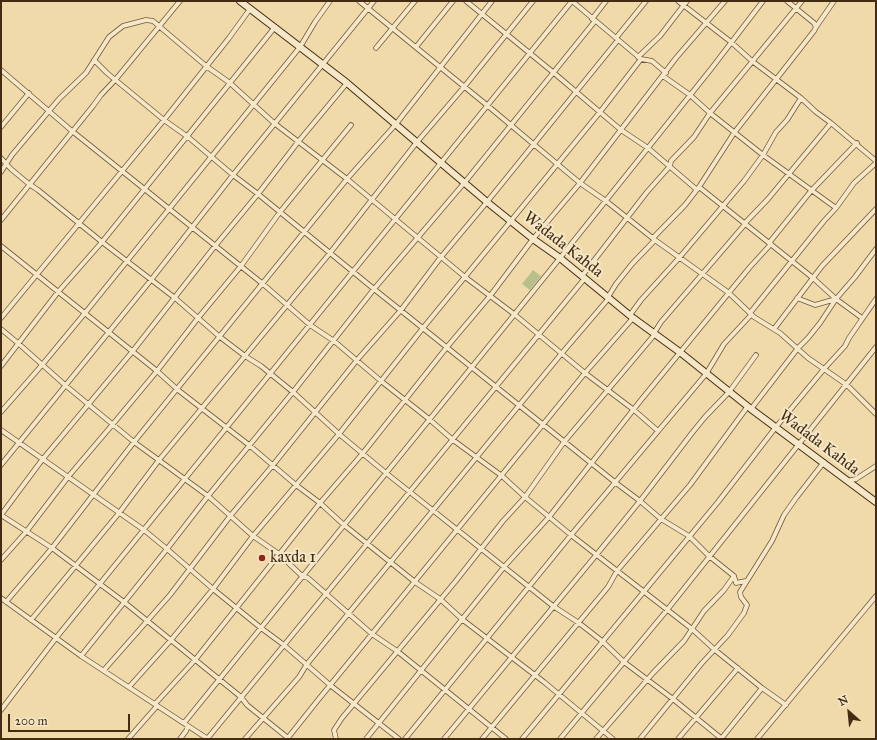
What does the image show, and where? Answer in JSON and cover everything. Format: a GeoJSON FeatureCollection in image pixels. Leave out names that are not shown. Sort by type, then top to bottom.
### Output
{"type":"FeatureCollection","features":[{"type":"Feature","properties":{"kind":"main road","name":"Wadada Kahda"},"geometry":{"type":"LineString","coordinates":[[242,2],[324,64],[533,239],[560,258],[608,298],[729,392],[876,502]]}},
{"type":"Feature","properties":{"kind":"street"},"geometry":{"type":"LineString","coordinates":[[1,220],[100,95],[116,79],[180,1]]}},
{"type":"Feature","properties":{"kind":"street"},"geometry":{"type":"LineString","coordinates":[[1,412],[85,313],[300,46],[330,1]]}},
{"type":"Feature","properties":{"kind":"street"},"geometry":{"type":"LineString","coordinates":[[358,1],[535,144],[580,183],[606,200],[679,258],[729,293],[757,320],[774,329],[808,358],[847,385],[876,414]]}},
{"type":"Feature","properties":{"kind":"street"},"geometry":{"type":"LineString","coordinates":[[1,465],[109,333],[232,174],[324,64],[374,1]]}},
{"type":"Feature","properties":{"kind":"street"},"geometry":{"type":"LineString","coordinates":[[376,48],[415,1]]}},
{"type":"Feature","properties":{"kind":"street"},"geometry":{"type":"LineString","coordinates":[[416,47],[453,1]]}},
{"type":"Feature","properties":{"kind":"street"},"geometry":{"type":"LineString","coordinates":[[466,1],[621,130],[648,148],[697,188],[745,223],[813,278],[836,299],[862,318]]}},
{"type":"Feature","properties":{"kind":"street"},"geometry":{"type":"LineString","coordinates":[[6,602],[52,548],[134,442],[178,390],[347,179],[396,124],[492,1]]}},
{"type":"Feature","properties":{"kind":"street"},"geometry":{"type":"LineString","coordinates":[[31,620],[119,513],[159,460],[330,253],[417,142],[533,1]]}},
{"type":"Feature","properties":{"kind":"street"},"geometry":{"type":"LineString","coordinates":[[1,710],[56,638],[572,1],[640,58],[652,61],[664,74],[734,133],[836,208]]}},
{"type":"Feature","properties":{"kind":"street"},"geometry":{"type":"LineString","coordinates":[[81,656],[168,549],[208,496],[334,341],[374,289],[554,73],[606,1]]}},
{"type":"Feature","properties":{"kind":"street"},"geometry":{"type":"LineString","coordinates":[[104,670],[170,595],[189,568],[231,515],[316,413],[357,360],[401,310],[441,257],[577,92],[646,1]]}},
{"type":"Feature","properties":{"kind":"street"},"geometry":{"type":"LineString","coordinates":[[405,739],[571,535],[706,374],[724,344],[751,314],[824,221],[836,208],[854,183],[876,162],[857,143],[678,1]]}},
{"type":"Feature","properties":{"kind":"street"},"geometry":{"type":"LineString","coordinates":[[130,687],[213,589],[253,536],[340,434],[423,328],[600,112],[640,58],[660,36],[687,1]]}},
{"type":"Feature","properties":{"kind":"street"},"geometry":{"type":"LineString","coordinates":[[128,739],[195,660],[320,503],[363,453],[447,347],[490,296],[533,239],[580,183],[676,58],[725,1]]}},
{"type":"Feature","properties":{"kind":"street"},"geometry":{"type":"LineString","coordinates":[[184,723],[560,258],[763,1]]}},
{"type":"Feature","properties":{"kind":"street"},"geometry":{"type":"LineString","coordinates":[[787,1],[814,23],[816,27]]}},
{"type":"Feature","properties":{"kind":"street"},"geometry":{"type":"LineString","coordinates":[[1,598],[81,656],[207,739],[539,334],[647,192],[670,166],[671,161],[694,137],[710,113],[802,1]]}},
{"type":"Feature","properties":{"kind":"street"},"geometry":{"type":"LineString","coordinates":[[245,739],[299,677],[307,664],[608,298],[632,264],[685,205],[734,133],[814,31],[834,1]]}},
{"type":"Feature","properties":{"kind":"street"},"geometry":{"type":"LineString","coordinates":[[1,318],[38,275],[164,120],[250,9]]}},
{"type":"Feature","properties":{"kind":"street"},"geometry":{"type":"LineString","coordinates":[[1,172],[6,163],[50,112],[59,99],[86,74],[109,37],[123,26],[146,20],[153,21],[206,66],[230,83],[274,123],[347,179],[465,277],[514,314],[658,431]]}},
{"type":"Feature","properties":{"kind":"street"},"geometry":{"type":"LineString","coordinates":[[1,366],[58,292],[102,242],[188,137],[214,102],[275,27]]}},
{"type":"Feature","properties":{"kind":"street"},"geometry":{"type":"LineString","coordinates":[[94,60],[107,73],[164,120],[188,137],[591,464],[661,518],[689,536],[709,556],[734,576],[736,583],[746,581]]}},
{"type":"Feature","properties":{"kind":"street"},"geometry":{"type":"LineString","coordinates":[[1,70],[72,131],[241,266],[310,325],[334,341],[453,440],[502,476],[571,535],[692,629],[715,650],[762,688],[786,704]]}},
{"type":"Feature","properties":{"kind":"street"},"geometry":{"type":"LineString","coordinates":[[347,83],[298,142],[132,352],[42,460],[1,515],[52,548],[124,602],[241,697],[247,705],[288,739],[330,685],[631,316],[640,300],[679,258],[723,206],[763,155],[776,132],[787,120],[801,98]]}},
{"type":"Feature","properties":{"kind":"street"},"geometry":{"type":"LineString","coordinates":[[1,128],[29,93]]}},
{"type":"Feature","properties":{"kind":"street"},"geometry":{"type":"LineString","coordinates":[[336,739],[334,730],[342,718],[481,548],[525,497],[564,442],[654,333],[661,322],[745,223],[768,199],[831,123]]}},
{"type":"Feature","properties":{"kind":"street"},"geometry":{"type":"LineString","coordinates":[[1,560],[26,532],[68,477],[157,371],[241,266],[280,212],[351,125]]}},
{"type":"Feature","properties":{"kind":"street"},"geometry":{"type":"LineString","coordinates":[[366,739],[504,567],[549,517],[811,191],[857,143]]}},
{"type":"Feature","properties":{"kind":"street"},"geometry":{"type":"LineString","coordinates":[[1,158],[29,184],[175,298],[220,337],[261,366],[293,392],[340,434],[433,511],[553,606],[579,623],[602,641],[624,662],[696,717],[722,739],[762,688]]}},
{"type":"Feature","properties":{"kind":"street"},"geometry":{"type":"LineString","coordinates":[[774,329],[822,266],[876,209]]}},
{"type":"Feature","properties":{"kind":"street"},"geometry":{"type":"LineString","coordinates":[[1,246],[157,371],[178,390],[250,445],[344,525],[415,582],[440,599],[463,620],[511,656],[613,739]]}},
{"type":"Feature","properties":{"kind":"street"},"geometry":{"type":"LineString","coordinates":[[482,739],[608,587],[617,571],[690,485],[798,348],[820,323],[836,299],[876,249]]}},
{"type":"Feature","properties":{"kind":"street"},"geometry":{"type":"LineString","coordinates":[[797,298],[815,305],[836,299]]}},
{"type":"Feature","properties":{"kind":"street"},"geometry":{"type":"LineString","coordinates":[[522,739],[718,502],[776,427],[845,346],[862,318],[876,299]]}},
{"type":"Feature","properties":{"kind":"street"},"geometry":{"type":"LineString","coordinates":[[1,329],[65,385],[134,442],[208,496],[253,536],[279,554],[302,576],[308,578],[372,634],[397,651],[506,739]]}},
{"type":"Feature","properties":{"kind":"street"},"geometry":{"type":"LineString","coordinates":[[560,739],[667,610],[876,347]]}},
{"type":"Feature","properties":{"kind":"street"},"geometry":{"type":"LineString","coordinates":[[444,739],[640,501],[705,417],[729,392],[756,355]]}},
{"type":"Feature","properties":{"kind":"street"},"geometry":{"type":"LineString","coordinates":[[1,430],[144,530],[213,589],[307,664],[330,685],[399,739]]}},
{"type":"Feature","properties":{"kind":"street"},"geometry":{"type":"LineString","coordinates":[[640,739],[744,613],[747,605],[741,597],[740,592],[772,541],[788,509],[824,462]]}},
{"type":"Feature","properties":{"kind":"street"},"geometry":{"type":"LineString","coordinates":[[848,481],[856,479],[876,466]]}},
{"type":"Feature","properties":{"kind":"street"},"geometry":{"type":"LineString","coordinates":[[596,739],[648,681],[653,673],[684,641],[704,611],[724,590],[734,576]]}},
{"type":"Feature","properties":{"kind":"street"},"geometry":{"type":"LineString","coordinates":[[757,739],[876,596]]}},
{"type":"Feature","properties":{"kind":"street"},"geometry":{"type":"LineString","coordinates":[[678,739],[738,668]]}},
{"type":"Feature","properties":{"kind":"street"},"geometry":{"type":"LineString","coordinates":[[180,739],[186,732],[188,726]]}},
{"type":"Feature","properties":{"kind":"green space"},"geometry":{"type":"Polygon","coordinates":[[[533,270],[541,276],[530,290],[522,284],[533,270]]]}},
{"type":"Feature","properties":{"kind":"place","name":"kaxda 1"},"geometry":{"type":"Point","coordinates":[262,558]}}]}
